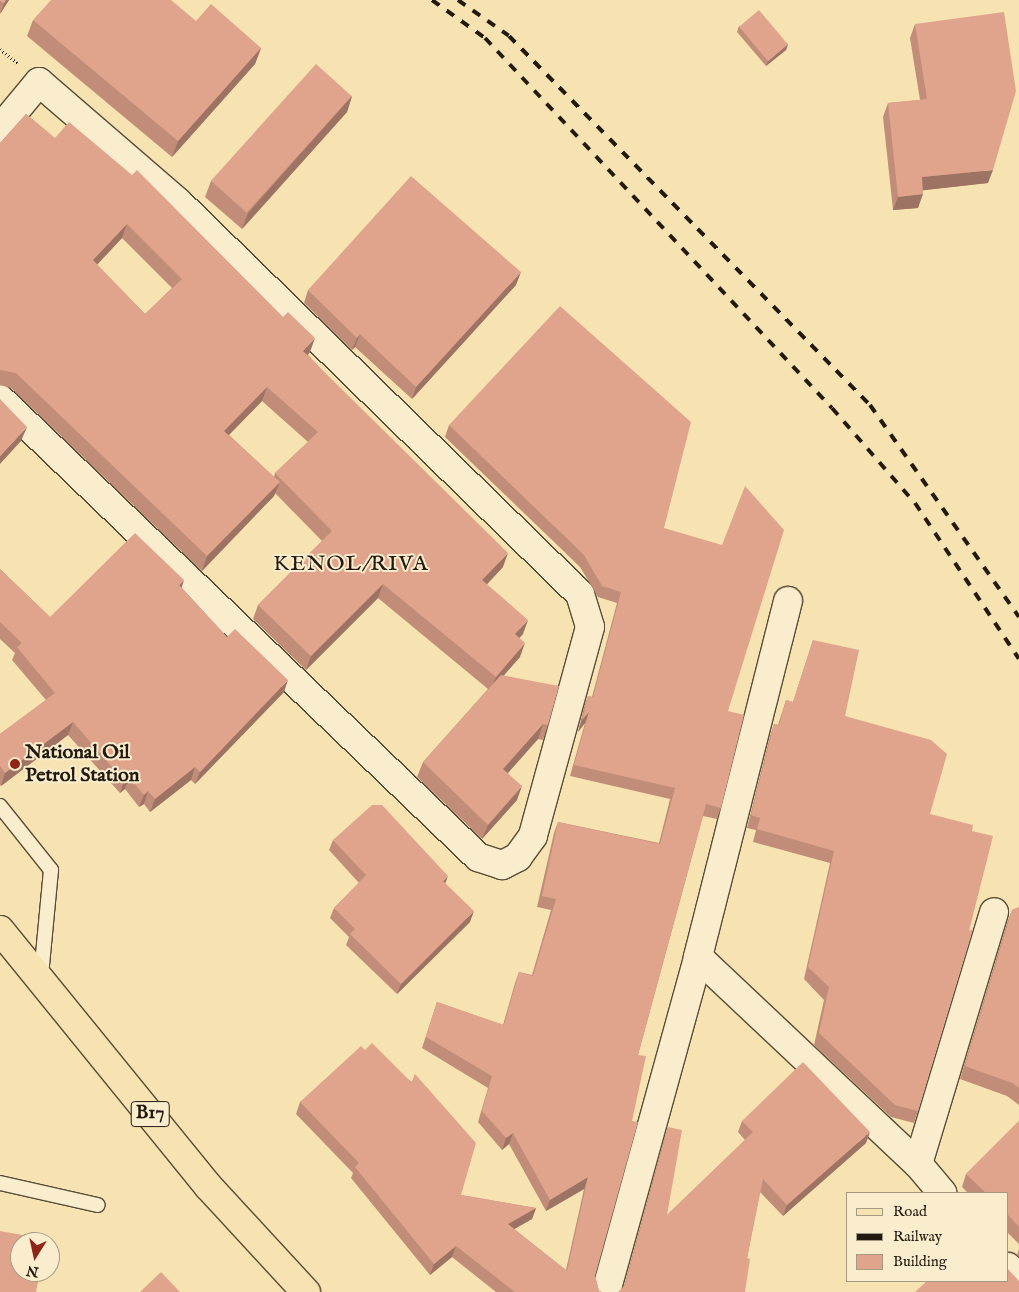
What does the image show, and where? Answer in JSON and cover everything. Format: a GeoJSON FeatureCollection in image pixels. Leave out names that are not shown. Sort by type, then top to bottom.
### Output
{"type":"FeatureCollection","features":[{"type":"Feature","properties":{"kind":"main road","name":"B17"},"geometry":{"type":"LineString","coordinates":[[0,930],[41,976],[209,1187],[306,1292]]}},
{"type":"Feature","properties":{"kind":"street"},"geometry":{"type":"LineString","coordinates":[[0,129],[39,82],[178,202],[580,594],[590,627],[533,836],[518,857],[502,865],[478,857],[0,399]]}},
{"type":"Feature","properties":{"kind":"street"},"geometry":{"type":"LineString","coordinates":[[606,1292],[698,957],[788,601]]}},
{"type":"Feature","properties":{"kind":"street"},"geometry":{"type":"LineString","coordinates":[[918,1164],[994,912]]}},
{"type":"Feature","properties":{"kind":"street"},"geometry":{"type":"LineString","coordinates":[[698,957],[918,1164],[941,1192]]}},
{"type":"Feature","properties":{"kind":"street"},"geometry":{"type":"LineString","coordinates":[[1009,1268],[1019,1279]]}},
{"type":"Feature","properties":{"kind":"lane"},"geometry":{"type":"LineString","coordinates":[[0,806],[50,870],[41,976]]}},
{"type":"Feature","properties":{"kind":"lane"},"geometry":{"type":"LineString","coordinates":[[0,1183],[98,1205]]}},
{"type":"Feature","properties":{"kind":"building"},"geometry":{"type":"Polygon","coordinates":[[[51,0],[171,0],[196,21],[211,4],[261,48],[178,141],[33,20],[51,0]]]}},
{"type":"Feature","properties":{"kind":"building"},"geometry":{"type":"Polygon","coordinates":[[[759,10],[788,44],[768,61],[739,27],[759,10]]]}},
{"type":"Feature","properties":{"kind":"building"},"geometry":{"type":"Polygon","coordinates":[[[1004,12],[1016,91],[993,170],[922,177],[923,194],[898,197],[888,103],[927,99],[915,24],[1004,12]]]}},
{"type":"Feature","properties":{"kind":"building"},"geometry":{"type":"Polygon","coordinates":[[[316,64],[352,96],[247,213],[211,181],[316,64]]]}},
{"type":"Feature","properties":{"kind":"building"},"geometry":{"type":"Polygon","coordinates":[[[26,114],[55,138],[69,122],[132,175],[137,170],[283,317],[288,312],[315,338],[303,351],[508,553],[482,580],[528,620],[515,634],[525,643],[496,677],[383,584],[311,656],[258,605],[332,531],[275,473],[318,432],[267,387],[224,431],[280,482],[207,556],[16,373],[0,370],[0,143],[26,114]],[[127,224],[93,260],[145,314],[182,279],[127,224]]]}},
{"type":"Feature","properties":{"kind":"building"},"geometry":{"type":"Polygon","coordinates":[[[411,176],[521,272],[416,387],[360,334],[357,338],[308,290],[411,176]]]}},
{"type":"Feature","properties":{"kind":"building"},"geometry":{"type":"Polygon","coordinates":[[[560,306],[691,422],[664,528],[722,545],[745,486],[784,530],[728,711],[744,715],[721,808],[706,804],[638,1055],[646,1056],[632,1121],[638,1122],[595,1276],[599,1291],[602,1292],[515,1292],[456,1246],[434,1264],[355,1167],[359,1163],[300,1102],[361,1046],[365,1050],[372,1043],[412,1083],[415,1074],[476,1143],[461,1195],[536,1208],[508,1224],[567,1271],[588,1177],[550,1200],[513,1133],[506,1138],[482,1111],[492,1076],[426,1037],[437,1002],[504,1025],[519,972],[533,976],[556,899],[542,896],[558,822],[660,844],[675,788],[574,765],[589,712],[582,720],[588,696],[593,697],[621,592],[602,586],[584,555],[449,425],[560,306]]]}},
{"type":"Feature","properties":{"kind":"building"},"geometry":{"type":"Polygon","coordinates":[[[0,399],[27,427],[0,456],[0,399]]]}},
{"type":"Feature","properties":{"kind":"building"},"geometry":{"type":"Polygon","coordinates":[[[135,533],[184,580],[179,585],[227,637],[235,629],[288,680],[200,772],[195,767],[155,799],[148,791],[144,795],[129,777],[124,781],[73,722],[5,773],[0,766],[0,734],[55,693],[17,647],[22,643],[0,622],[0,569],[50,617],[135,533]]]}},
{"type":"Feature","properties":{"kind":"building"},"geometry":{"type":"Polygon","coordinates":[[[813,640],[859,650],[845,716],[931,740],[947,754],[930,814],[973,825],[972,831],[993,836],[969,931],[973,929],[918,1111],[895,1105],[819,1033],[829,987],[808,967],[834,851],[757,829],[760,818],[751,815],[774,724],[779,725],[786,700],[793,702],[813,640]]]}},
{"type":"Feature","properties":{"kind":"building"},"geometry":{"type":"Polygon","coordinates":[[[501,675],[559,686],[548,725],[543,724],[503,769],[522,786],[488,825],[423,762],[501,675]]]}},
{"type":"Feature","properties":{"kind":"building"},"geometry":{"type":"Polygon","coordinates":[[[372,805],[382,805],[448,876],[443,881],[474,911],[401,984],[350,934],[355,929],[334,908],[366,875],[333,840],[372,805]]]}},
{"type":"Feature","properties":{"kind":"building"},"geometry":{"type":"Polygon","coordinates":[[[1019,907],[1019,1088],[1012,1083],[965,1066],[1012,910],[1019,907]]]}},
{"type":"Feature","properties":{"kind":"building"},"geometry":{"type":"Polygon","coordinates":[[[803,1062],[870,1132],[787,1205],[763,1179],[747,1258],[750,1259],[745,1292],[618,1292],[625,1285],[668,1127],[682,1130],[667,1215],[753,1132],[742,1121],[803,1062]]]}},
{"type":"Feature","properties":{"kind":"building"},"geometry":{"type":"Polygon","coordinates":[[[1019,1121],[1019,1227],[1009,1216],[1009,1192],[985,1192],[966,1174],[1019,1121]]]}},
{"type":"Feature","properties":{"kind":"building"},"geometry":{"type":"Polygon","coordinates":[[[0,1231],[10,1233],[10,1282],[38,1282],[36,1292],[0,1292],[0,1231]]]}},
{"type":"Feature","properties":{"kind":"building"},"geometry":{"type":"Polygon","coordinates":[[[1009,1270],[1019,1281],[1019,1292],[915,1292],[926,1282],[1009,1282],[1009,1270]]]}},
{"type":"Feature","properties":{"kind":"building"},"geometry":{"type":"Polygon","coordinates":[[[161,1272],[180,1292],[140,1292],[161,1272]]]}},
{"type":"Feature","properties":{"kind":"railway"},"geometry":{"type":"LineString","coordinates":[[432,0],[485,38],[832,408],[915,503],[1019,659]]}},
{"type":"Feature","properties":{"kind":"railway"},"geometry":{"type":"LineString","coordinates":[[458,0],[509,36],[870,405],[1019,617]]}},
{"type":"Feature","properties":{"kind":"place","name":"National Oil Petrol Station"},"geometry":{"type":"Point","coordinates":[15,764]}},
{"type":"Feature","properties":{"kind":"district","name":"KENOL/RIVA"},"geometry":{"type":"Point","coordinates":[351,565]}}]}
